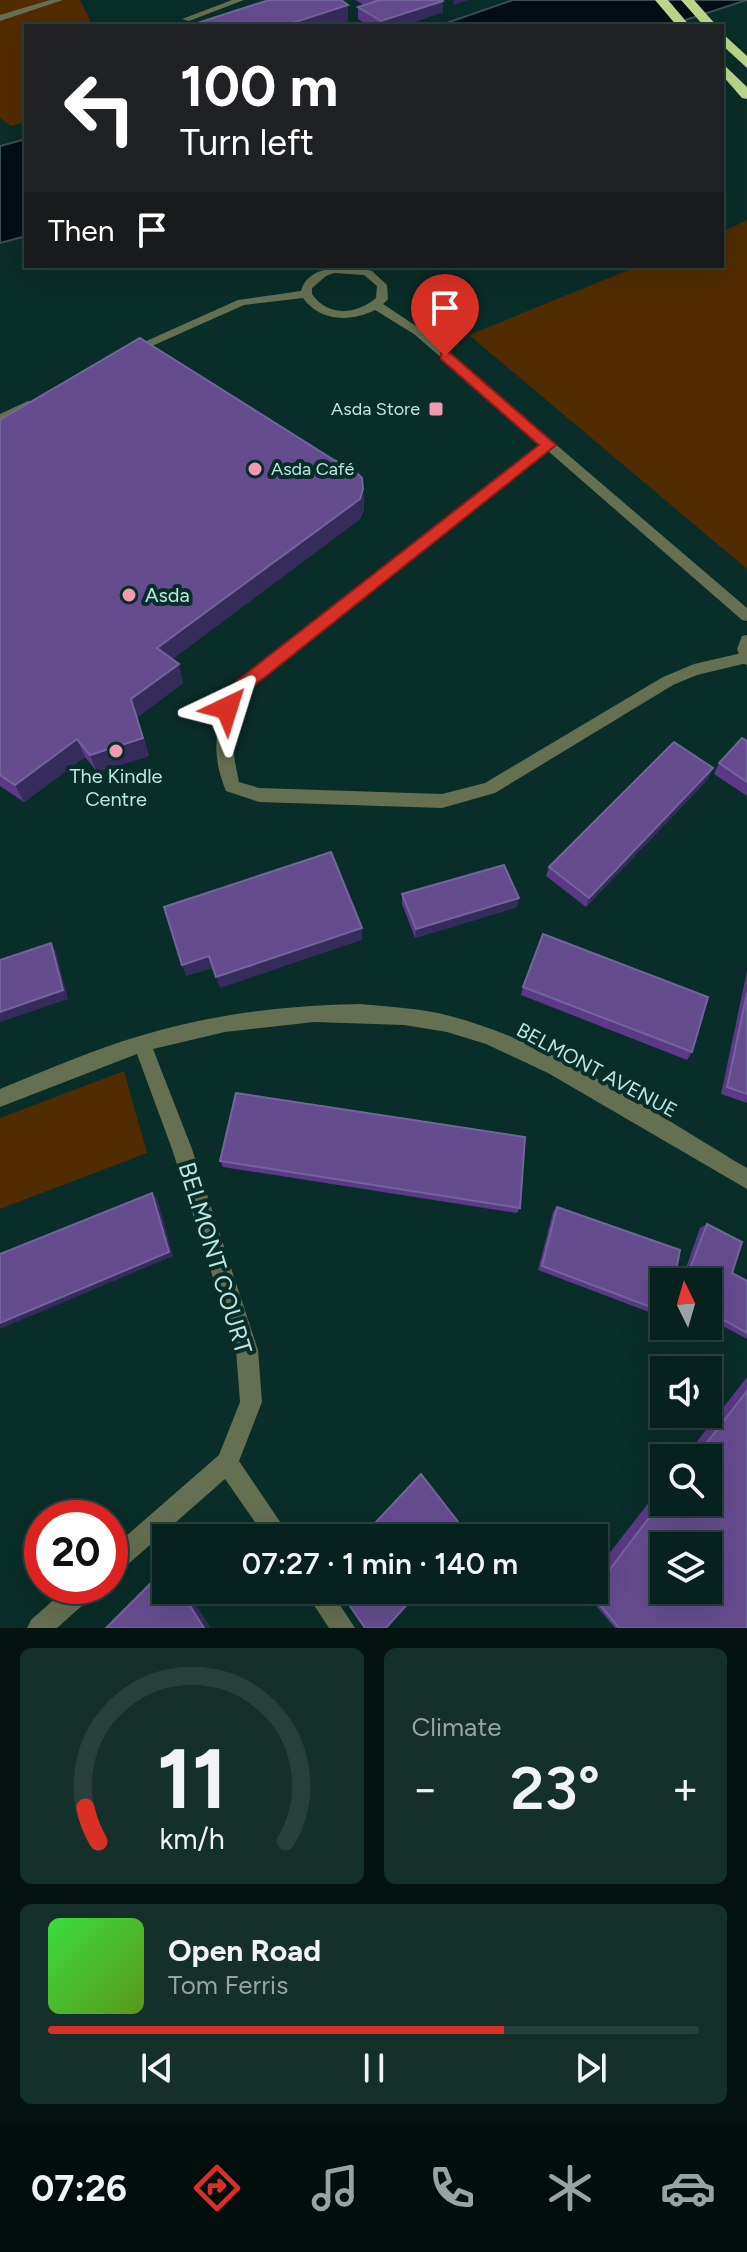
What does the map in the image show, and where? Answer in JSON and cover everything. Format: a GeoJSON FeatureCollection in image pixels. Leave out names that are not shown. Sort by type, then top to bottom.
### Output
{"type":"FeatureCollection","features":[{"type":"Feature","properties":{"kind":"highway"},"geometry":{"type":"LineString","coordinates":[[661,0],[682,24]]}},
{"type":"Feature","properties":{"kind":"highway"},"geometry":{"type":"LineString","coordinates":[[687,0],[709,24]]}},
{"type":"Feature","properties":{"kind":"highway"},"geometry":{"type":"LineString","coordinates":[[724,39],[747,64]]}},
{"type":"Feature","properties":{"kind":"highway"},"geometry":{"type":"LineString","coordinates":[[724,69],[747,95]]}},
{"type":"Feature","properties":{"kind":"street"},"geometry":{"type":"LineString","coordinates":[[0,18],[59,0]]}},
{"type":"Feature","properties":{"kind":"street"},"geometry":{"type":"LineString","coordinates":[[186,19],[240,0]]}},
{"type":"Feature","properties":{"kind":"street"},"geometry":{"type":"LineString","coordinates":[[357,270],[376,278],[384,292],[376,305],[356,313],[329,313],[318,308],[306,294],[307,287],[322,274],[357,270]]}},
{"type":"Feature","properties":{"kind":"street"},"geometry":{"type":"LineString","coordinates":[[118,358],[242,302],[306,294]]}},
{"type":"Feature","properties":{"kind":"street"},"geometry":{"type":"LineString","coordinates":[[376,305],[418,332],[747,616]]}},
{"type":"Feature","properties":{"kind":"street"},"geometry":{"type":"LineString","coordinates":[[0,419],[39,399]]}},
{"type":"Feature","properties":{"kind":"street"},"geometry":{"type":"LineString","coordinates":[[548,445],[244,685],[227,708],[221,732],[232,786],[259,795],[442,801],[489,788],[668,681],[694,670],[747,659],[747,640]]}},
{"type":"Feature","properties":{"kind":"street","name":"BELMONT AVENUE"},"geometry":{"type":"LineString","coordinates":[[0,1098],[142,1044],[252,1019],[330,1012],[410,1016],[486,1036],[567,1074],[747,1179]]}},
{"type":"Feature","properties":{"kind":"street","name":"BELMONT COURT"},"geometry":{"type":"LineString","coordinates":[[128,1549],[227,1463],[251,1402],[247,1350],[182,1149],[142,1044]]}},
{"type":"Feature","properties":{"kind":"street"},"geometry":{"type":"LineString","coordinates":[[227,1463],[270,1524]]}},
{"type":"Feature","properties":{"kind":"street"},"geometry":{"type":"LineString","coordinates":[[39,1628],[66,1604]]}},
{"type":"Feature","properties":{"kind":"street"},"geometry":{"type":"LineString","coordinates":[[326,1604],[343,1628]]}},
{"type":"Feature","properties":{"kind":"shaded area"},"geometry":{"type":"Polygon","coordinates":[[[0,0],[80,0],[91,22],[96,24],[24,24],[24,123],[11,126],[0,118],[0,0]]]}},
{"type":"Feature","properties":{"kind":"shaded area"},"geometry":{"type":"Polygon","coordinates":[[[513,0],[747,0],[673,24],[444,24],[513,0]]]}},
{"type":"Feature","properties":{"kind":"shaded area"},"geometry":{"type":"Polygon","coordinates":[[[24,140],[24,237],[0,243],[0,146],[24,140]]]}},
{"type":"Feature","properties":{"kind":"shaded area"},"geometry":{"type":"Polygon","coordinates":[[[747,220],[747,569],[469,335],[633,268],[724,268],[724,231],[747,220]]]}},
{"type":"Feature","properties":{"kind":"shaded area"},"geometry":{"type":"Polygon","coordinates":[[[124,1071],[147,1153],[0,1209],[0,1118],[124,1071]]]}},
{"type":"Feature","properties":{"kind":"building"},"geometry":{"type":"Polygon","coordinates":[[[269,0],[341,0],[348,5],[289,24],[194,24],[269,0]]]}},
{"type":"Feature","properties":{"kind":"building"},"geometry":{"type":"Polygon","coordinates":[[[375,0],[443,1],[381,21],[358,7],[375,0]]]}},
{"type":"Feature","properties":{"kind":"building","name":"Asda"},"geometry":{"type":"Polygon","coordinates":[[[140,338],[334,460],[352,468],[362,478],[363,489],[360,499],[157,648],[179,664],[131,699],[143,738],[90,755],[77,739],[15,785],[0,775],[0,420],[140,338]]]}},
{"type":"Feature","properties":{"kind":"building"},"geometry":{"type":"Polygon","coordinates":[[[742,738],[747,741],[747,782],[719,763],[742,738]]]}},
{"type":"Feature","properties":{"kind":"building"},"geometry":{"type":"Polygon","coordinates":[[[674,742],[713,768],[589,898],[549,867],[674,742]]]}},
{"type":"Feature","properties":{"kind":"building"},"geometry":{"type":"Polygon","coordinates":[[[331,852],[362,928],[216,977],[209,956],[182,965],[164,907],[331,852]]]}},
{"type":"Feature","properties":{"kind":"building"},"geometry":{"type":"Polygon","coordinates":[[[504,865],[519,898],[416,929],[402,894],[504,865]]]}},
{"type":"Feature","properties":{"kind":"building"},"geometry":{"type":"Polygon","coordinates":[[[543,934],[708,997],[692,1052],[523,987],[543,934]]]}},
{"type":"Feature","properties":{"kind":"building"},"geometry":{"type":"Polygon","coordinates":[[[51,943],[63,990],[0,1012],[0,960],[51,943]]]}},
{"type":"Feature","properties":{"kind":"building"},"geometry":{"type":"Polygon","coordinates":[[[747,993],[747,1094],[727,1087],[747,993]]]}},
{"type":"Feature","properties":{"kind":"building"},"geometry":{"type":"Polygon","coordinates":[[[236,1093],[525,1137],[520,1208],[220,1161],[236,1093]]]}},
{"type":"Feature","properties":{"kind":"building"},"geometry":{"type":"Polygon","coordinates":[[[152,1193],[169,1252],[0,1323],[0,1254],[152,1193]]]}},
{"type":"Feature","properties":{"kind":"building"},"geometry":{"type":"Polygon","coordinates":[[[557,1207],[680,1250],[677,1268],[650,1268],[650,1307],[542,1266],[557,1207]]]}},
{"type":"Feature","properties":{"kind":"building"},"geometry":{"type":"Polygon","coordinates":[[[707,1224],[742,1242],[732,1273],[747,1281],[747,1333],[722,1319],[722,1268],[690,1268],[707,1224]]]}},
{"type":"Feature","properties":{"kind":"building"},"geometry":{"type":"Polygon","coordinates":[[[747,1391],[747,1628],[619,1628],[599,1604],[608,1604],[608,1572],[650,1516],[722,1516],[722,1444],[706,1444],[718,1428],[722,1428],[722,1423],[747,1391]]]}},
{"type":"Feature","properties":{"kind":"building"},"geometry":{"type":"Polygon","coordinates":[[[421,1474],[460,1524],[374,1524],[421,1474]]]}},
{"type":"Feature","properties":{"kind":"building"},"geometry":{"type":"Polygon","coordinates":[[[152,1582],[152,1604],[189,1604],[204,1628],[106,1628],[152,1582]]]}},
{"type":"Feature","properties":{"kind":"building"},"geometry":{"type":"Polygon","coordinates":[[[349,1604],[407,1604],[386,1628],[365,1628],[349,1604]]]}},
{"type":"Feature","properties":{"kind":"place","name":"Asda Store"},"geometry":{"type":"Point","coordinates":[436,409]}},
{"type":"Feature","properties":{"kind":"place","name":"Asda Café"},"geometry":{"type":"Point","coordinates":[255,469]}},
{"type":"Feature","properties":{"kind":"place","name":"Asda"},"geometry":{"type":"Point","coordinates":[129,595]}},
{"type":"Feature","properties":{"kind":"place","name":"The Kindle Centre"},"geometry":{"type":"Point","coordinates":[116,751]}},
{"type":"Feature","properties":{"kind":"route"},"geometry":{"type":"LineString","coordinates":[[227,708],[244,685],[548,445],[445,356]]}}]}
